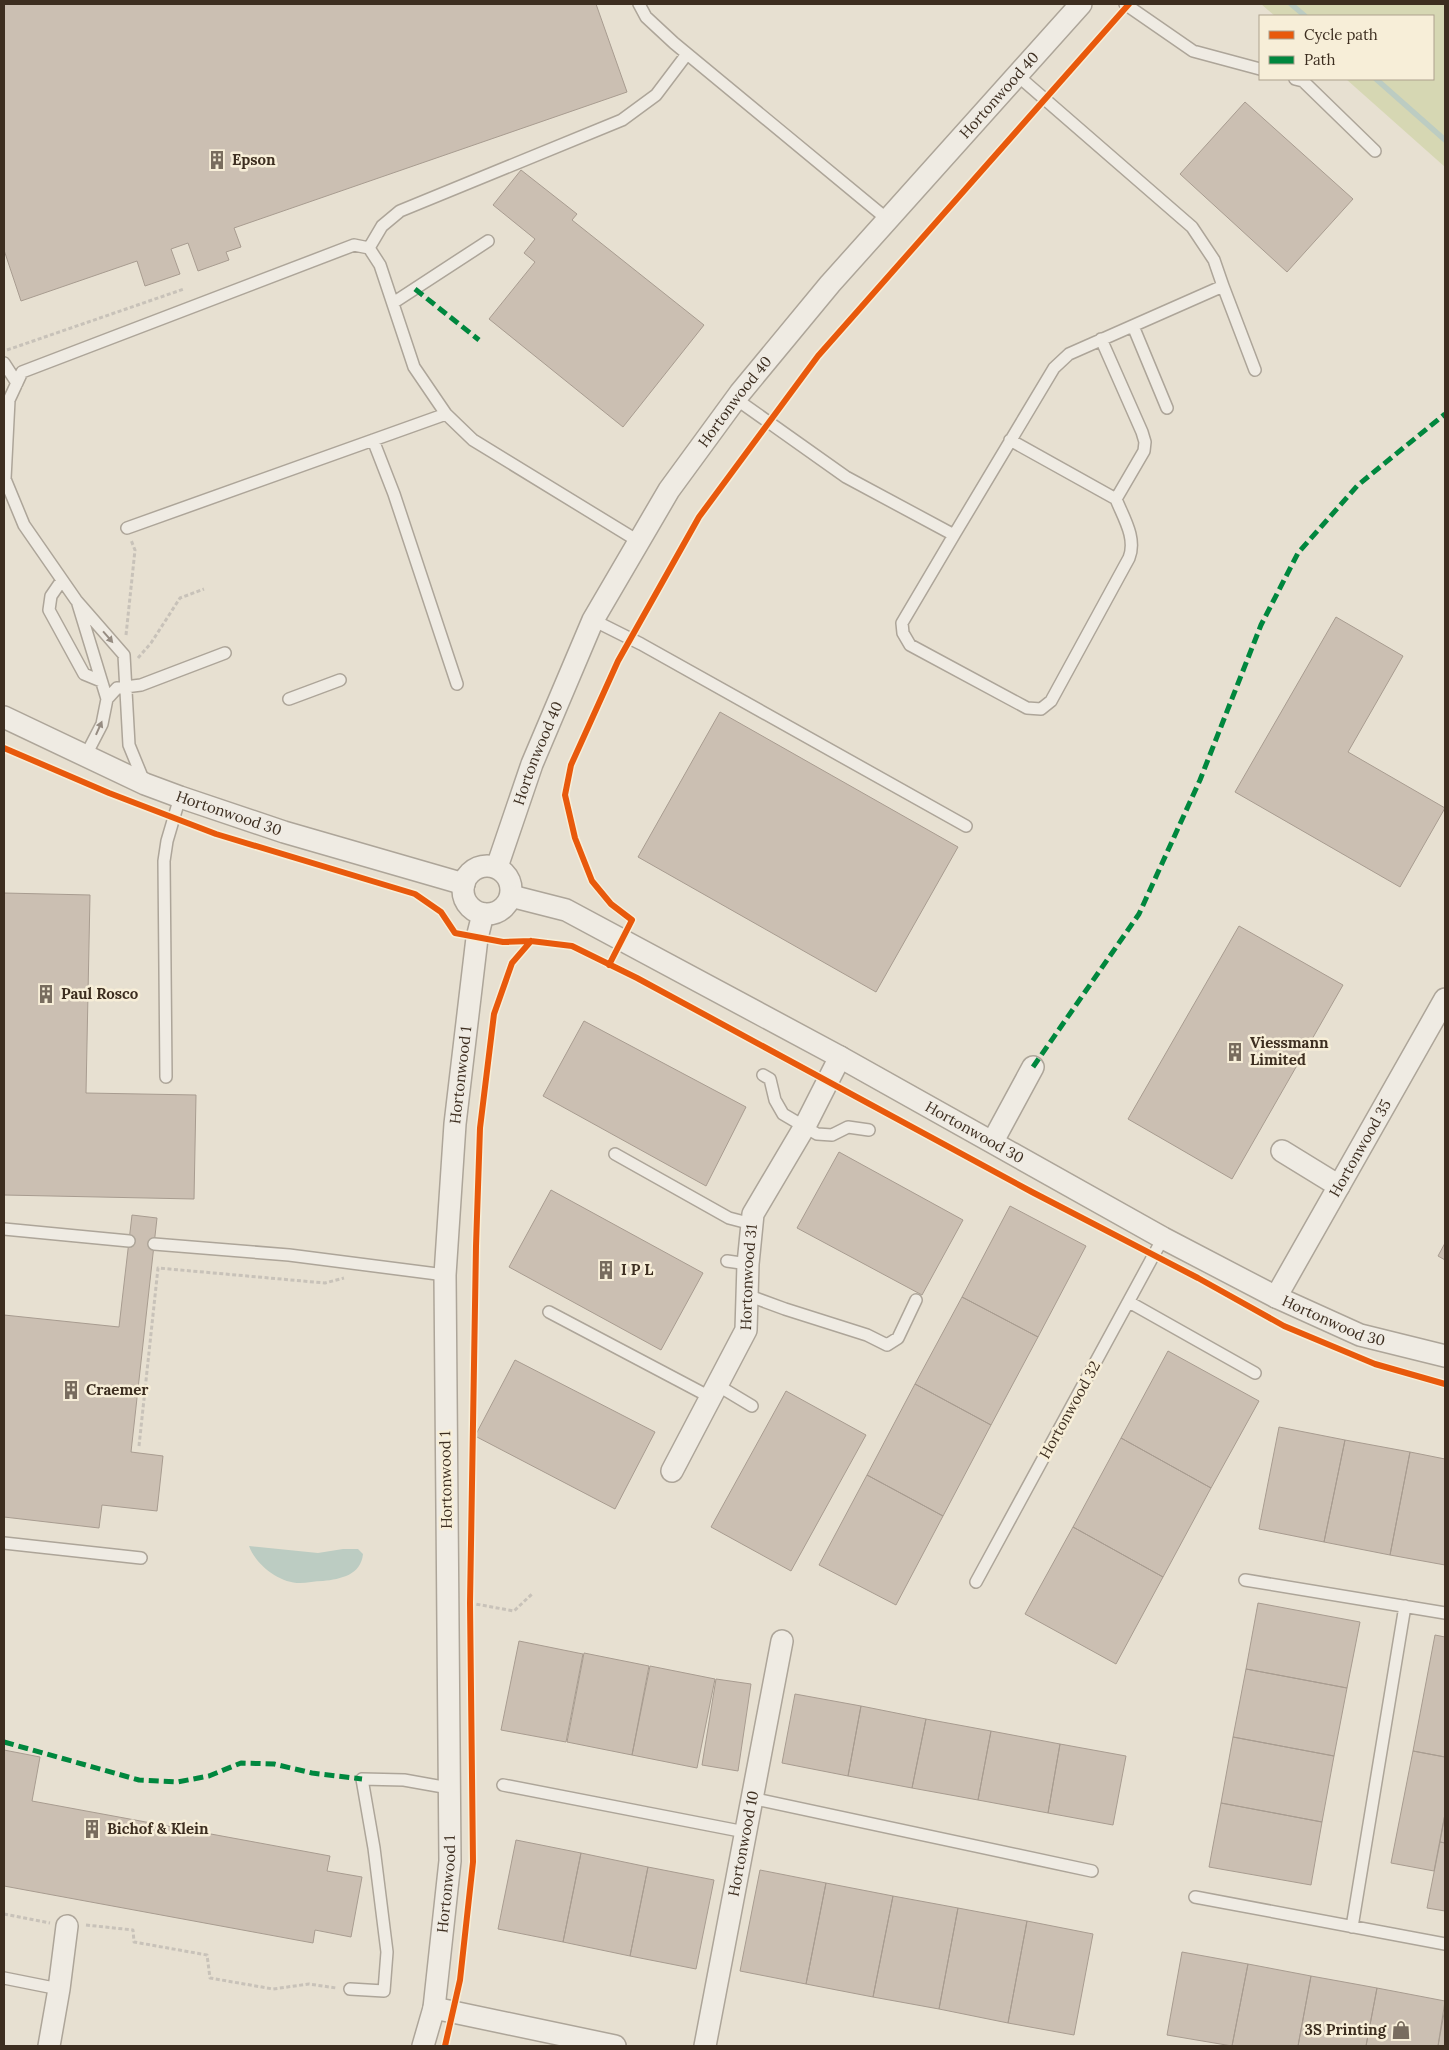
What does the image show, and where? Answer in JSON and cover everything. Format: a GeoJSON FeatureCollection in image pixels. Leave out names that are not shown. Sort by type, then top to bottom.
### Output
{"type":"FeatureCollection","features":[{"type":"Feature","properties":{"kind":"street","name":"Hortonwood 40"},"geometry":{"type":"LineString","coordinates":[[497,867],[532,764],[593,620],[669,490],[736,399],[830,284],[887,218],[1081,4]]}},
{"type":"Feature","properties":{"kind":"street","name":"Hortonwood 30"},"geometry":{"type":"LineString","coordinates":[[4,717],[145,784],[180,797],[284,832],[464,884]]}},
{"type":"Feature","properties":{"kind":"street"},"geometry":{"type":"LineString","coordinates":[[488,865],[497,867],[503,871],[511,882],[511,896],[504,908],[491,914],[483,914],[469,906],[463,892],[464,884],[467,876],[473,870],[488,865]]}},
{"type":"Feature","properties":{"kind":"street","name":"Hortonwood 30"},"geometry":{"type":"LineString","coordinates":[[511,896],[566,910],[840,1057],[1163,1238],[1276,1297],[1360,1335],[1445,1356]]}},
{"type":"Feature","properties":{"kind":"street","name":"Hortonwood 1"},"geometry":{"type":"LineString","coordinates":[[424,2046],[434,2008],[450,1861],[445,1274],[455,1124],[477,938],[483,914]]}},
{"type":"Feature","properties":{"kind":"street","name":"Hortonwood 35"},"geometry":{"type":"LineString","coordinates":[[1276,1297],[1445,999]]}},
{"type":"Feature","properties":{"kind":"street","name":"Hortonwood 31"},"geometry":{"type":"LineString","coordinates":[[672,1471],[746,1330],[748,1264],[753,1214],[805,1126],[840,1057]]}},
{"type":"Feature","properties":{"kind":"street"},"geometry":{"type":"LineString","coordinates":[[992,1141],[1033,1066]]}},
{"type":"Feature","properties":{"kind":"street"},"geometry":{"type":"LineString","coordinates":[[1282,1151],[1339,1186]]}},
{"type":"Feature","properties":{"kind":"street","name":"Hortonwood 10"},"geometry":{"type":"LineString","coordinates":[[705,2046],[782,1641]]}},
{"type":"Feature","properties":{"kind":"street"},"geometry":{"type":"LineString","coordinates":[[49,2046],[67,1926]]}},
{"type":"Feature","properties":{"kind":"street"},"geometry":{"type":"LineString","coordinates":[[434,2008],[615,2046]]}},
{"type":"Feature","properties":{"kind":"lane"},"geometry":{"type":"LineString","coordinates":[[639,4],[646,17],[687,54],[887,218]]}},
{"type":"Feature","properties":{"kind":"lane"},"geometry":{"type":"LineString","coordinates":[[1125,4],[1193,51],[1259,69]]}},
{"type":"Feature","properties":{"kind":"lane"},"geometry":{"type":"LineString","coordinates":[[369,248],[382,226],[400,211],[622,120],[656,95],[687,54]]}},
{"type":"Feature","properties":{"kind":"lane"},"geometry":{"type":"LineString","coordinates":[[1017,75],[1192,227],[1214,260],[1255,370]]}},
{"type":"Feature","properties":{"kind":"lane"},"geometry":{"type":"LineString","coordinates":[[1299,80],[1303,81],[1375,151]]}},
{"type":"Feature","properties":{"kind":"lane"},"geometry":{"type":"LineString","coordinates":[[393,302],[488,241]]}},
{"type":"Feature","properties":{"kind":"lane"},"geometry":{"type":"LineString","coordinates":[[145,784],[129,745],[124,655],[76,600],[24,525],[4,479],[9,400],[22,372],[354,245],[369,248],[380,265],[414,367],[446,414],[473,440],[638,541]]}},
{"type":"Feature","properties":{"kind":"lane"},"geometry":{"type":"LineString","coordinates":[[1010,440],[1116,499],[1132,540],[1132,549],[1050,701],[1041,709],[1027,708],[910,645],[903,633],[902,623],[1010,440],[1054,368],[1069,354],[1223,286]]}},
{"type":"Feature","properties":{"kind":"lane"},"geometry":{"type":"LineString","coordinates":[[1132,326],[1167,408]]}},
{"type":"Feature","properties":{"kind":"lane"},"geometry":{"type":"LineString","coordinates":[[1101,340],[1142,432],[1144,442],[1144,451],[1116,499]]}},
{"type":"Feature","properties":{"kind":"lane"},"geometry":{"type":"LineString","coordinates":[[4,363],[17,383]]}},
{"type":"Feature","properties":{"kind":"lane"},"geometry":{"type":"LineString","coordinates":[[736,399],[846,477],[954,535]]}},
{"type":"Feature","properties":{"kind":"lane"},"geometry":{"type":"LineString","coordinates":[[126,528],[446,414]]}},
{"type":"Feature","properties":{"kind":"lane"},"geometry":{"type":"LineString","coordinates":[[373,440],[394,494],[457,684]]}},
{"type":"Feature","properties":{"kind":"lane"},"geometry":{"type":"LineString","coordinates":[[62,580],[51,596],[49,610],[84,674],[101,682]]}},
{"type":"Feature","properties":{"kind":"lane"},"geometry":{"type":"LineString","coordinates":[[76,600],[107,699],[102,724],[86,755]]}},
{"type":"Feature","properties":{"kind":"lane"},"geometry":{"type":"LineString","coordinates":[[593,620],[641,644],[966,826]]}},
{"type":"Feature","properties":{"kind":"lane"},"geometry":{"type":"LineString","coordinates":[[107,699],[117,688],[141,685],[225,653]]}},
{"type":"Feature","properties":{"kind":"lane"},"geometry":{"type":"LineString","coordinates":[[289,699],[340,680]]}},
{"type":"Feature","properties":{"kind":"lane"},"geometry":{"type":"LineString","coordinates":[[166,1077],[164,860],[167,841],[180,797]]}},
{"type":"Feature","properties":{"kind":"lane"},"geometry":{"type":"LineString","coordinates":[[763,1075],[770,1079],[775,1100],[783,1114],[817,1134],[832,1135],[848,1127],[869,1130]]}},
{"type":"Feature","properties":{"kind":"lane"},"geometry":{"type":"LineString","coordinates":[[615,1154],[729,1218],[752,1224]]}},
{"type":"Feature","properties":{"kind":"lane"},"geometry":{"type":"LineString","coordinates":[[4,1229],[129,1241]]}},
{"type":"Feature","properties":{"kind":"lane","name":"Hortonwood 32"},"geometry":{"type":"LineString","coordinates":[[976,1582],[1163,1238]]}},
{"type":"Feature","properties":{"kind":"lane"},"geometry":{"type":"LineString","coordinates":[[154,1244],[289,1255],[445,1274]]}},
{"type":"Feature","properties":{"kind":"lane"},"geometry":{"type":"LineString","coordinates":[[727,1261],[748,1264]]}},
{"type":"Feature","properties":{"kind":"lane"},"geometry":{"type":"LineString","coordinates":[[747,1295],[867,1335],[887,1345],[898,1338],[916,1300]]}},
{"type":"Feature","properties":{"kind":"lane"},"geometry":{"type":"LineString","coordinates":[[1129,1302],[1255,1373]]}},
{"type":"Feature","properties":{"kind":"lane"},"geometry":{"type":"LineString","coordinates":[[549,1312],[714,1391],[752,1406]]}},
{"type":"Feature","properties":{"kind":"lane"},"geometry":{"type":"LineString","coordinates":[[4,1543],[141,1558]]}},
{"type":"Feature","properties":{"kind":"lane"},"geometry":{"type":"LineString","coordinates":[[1245,1580],[1445,1613]]}},
{"type":"Feature","properties":{"kind":"lane"},"geometry":{"type":"LineString","coordinates":[[1352,1927],[1405,1606]]}},
{"type":"Feature","properties":{"kind":"lane"},"geometry":{"type":"LineString","coordinates":[[350,1989],[384,1991],[387,1952],[374,1848],[362,1779],[404,1780],[449,1788]]}},
{"type":"Feature","properties":{"kind":"lane"},"geometry":{"type":"LineString","coordinates":[[503,1785],[745,1832]]}},
{"type":"Feature","properties":{"kind":"lane"},"geometry":{"type":"LineString","coordinates":[[751,1798],[1092,1871]]}},
{"type":"Feature","properties":{"kind":"lane"},"geometry":{"type":"LineString","coordinates":[[1195,1898],[1445,1944]]}},
{"type":"Feature","properties":{"kind":"lane"},"geometry":{"type":"LineString","coordinates":[[4,1978],[59,1989]]}},
{"type":"Feature","properties":{"kind":"path"},"geometry":{"type":"LineString","coordinates":[[4,351],[184,289]]}},
{"type":"Feature","properties":{"kind":"path"},"geometry":{"type":"LineString","coordinates":[[125,640],[136,550],[126,528]]}},
{"type":"Feature","properties":{"kind":"path"},"geometry":{"type":"LineString","coordinates":[[133,665],[151,643],[180,598],[204,589]]}},
{"type":"Feature","properties":{"kind":"path"},"geometry":{"type":"LineString","coordinates":[[139,1446],[158,1268],[325,1283],[344,1278],[353,1278]]}},
{"type":"Feature","properties":{"kind":"path"},"geometry":{"type":"LineString","coordinates":[[470,1593],[470,1606],[514,1611],[532,1593]]}},
{"type":"Feature","properties":{"kind":"path"},"geometry":{"type":"LineString","coordinates":[[4,1914],[67,1926],[92,1924],[133,1930],[134,1942],[207,1955],[210,1978],[273,1989],[309,1984],[350,1989]]}},
{"type":"Feature","properties":{"kind":"green space"},"geometry":{"type":"Polygon","coordinates":[[[1261,4],[1445,4],[1445,167],[1347,80],[1434,80],[1434,15],[1274,15],[1261,4]]]}},
{"type":"Feature","properties":{"kind":"shaded area"},"geometry":{"type":"Polygon","coordinates":[[[249,1546],[318,1553],[358,1549],[363,1554],[358,1567],[349,1575],[330,1580],[300,1583],[284,1580],[269,1572],[257,1560],[249,1546]]]}},
{"type":"Feature","properties":{"kind":"building","name":"Epson"},"geometry":{"type":"Polygon","coordinates":[[[4,4],[596,4],[627,92],[234,228],[241,247],[226,252],[229,260],[198,271],[188,243],[171,249],[180,274],[145,286],[137,261],[21,301],[4,250],[4,4]]]}},
{"type":"Feature","properties":{"kind":"building"},"geometry":{"type":"Polygon","coordinates":[[[1245,102],[1353,199],[1287,272],[1180,174],[1245,102]]]}},
{"type":"Feature","properties":{"kind":"building"},"geometry":{"type":"Polygon","coordinates":[[[521,170],[577,214],[572,220],[704,325],[623,427],[489,319],[535,262],[524,253],[535,239],[493,205],[521,170]]]}},
{"type":"Feature","properties":{"kind":"building"},"geometry":{"type":"Polygon","coordinates":[[[1336,617],[1403,656],[1348,752],[1445,808],[1400,887],[1235,792],[1336,617]]]}},
{"type":"Feature","properties":{"kind":"building"},"geometry":{"type":"Polygon","coordinates":[[[720,712],[958,847],[876,992],[638,857],[720,712]]]}},
{"type":"Feature","properties":{"kind":"building","name":"Paul Rosco"},"geometry":{"type":"Polygon","coordinates":[[[4,893],[90,895],[86,1093],[196,1095],[194,1199],[4,1195],[4,893]]]}},
{"type":"Feature","properties":{"kind":"building","name":"Viessmann Limited"},"geometry":{"type":"Polygon","coordinates":[[[1239,926],[1343,985],[1232,1179],[1128,1119],[1239,926]]]}},
{"type":"Feature","properties":{"kind":"building"},"geometry":{"type":"Polygon","coordinates":[[[584,1021],[746,1107],[706,1186],[543,1096],[584,1021]]]}},
{"type":"Feature","properties":{"kind":"building"},"geometry":{"type":"Polygon","coordinates":[[[839,1152],[963,1220],[922,1295],[797,1228],[839,1152]]]}},
{"type":"Feature","properties":{"kind":"building","name":"I P L"},"geometry":{"type":"Polygon","coordinates":[[[551,1190],[703,1273],[661,1350],[509,1267],[551,1190]]]}},
{"type":"Feature","properties":{"kind":"building"},"geometry":{"type":"Polygon","coordinates":[[[1010,1206],[1086,1246],[1038,1337],[962,1297],[1010,1206]]]}},
{"type":"Feature","properties":{"kind":"building","name":"Craemer"},"geometry":{"type":"Polygon","coordinates":[[[132,1215],[157,1218],[131,1452],[163,1456],[157,1511],[102,1505],[99,1528],[4,1517],[4,1315],[119,1327],[132,1215]]]}},
{"type":"Feature","properties":{"kind":"building"},"geometry":{"type":"Polygon","coordinates":[[[1445,1243],[1445,1260],[1438,1256],[1445,1243]]]}},
{"type":"Feature","properties":{"kind":"building"},"geometry":{"type":"Polygon","coordinates":[[[962,1297],[1038,1337],[991,1425],[915,1384],[962,1297]]]}},
{"type":"Feature","properties":{"kind":"building"},"geometry":{"type":"Polygon","coordinates":[[[1168,1351],[1259,1401],[1211,1488],[1121,1438],[1168,1351]]]}},
{"type":"Feature","properties":{"kind":"building"},"geometry":{"type":"Polygon","coordinates":[[[515,1360],[655,1432],[615,1509],[475,1436],[515,1360]]]}},
{"type":"Feature","properties":{"kind":"building"},"geometry":{"type":"Polygon","coordinates":[[[915,1384],[991,1425],[943,1516],[867,1475],[915,1384]]]}},
{"type":"Feature","properties":{"kind":"building"},"geometry":{"type":"Polygon","coordinates":[[[786,1391],[866,1435],[791,1571],[711,1527],[786,1391]]]}},
{"type":"Feature","properties":{"kind":"building"},"geometry":{"type":"Polygon","coordinates":[[[1279,1427],[1345,1440],[1324,1542],[1259,1529],[1279,1427]]]}},
{"type":"Feature","properties":{"kind":"building"},"geometry":{"type":"Polygon","coordinates":[[[1121,1438],[1211,1488],[1163,1577],[1073,1527],[1121,1438]]]}},
{"type":"Feature","properties":{"kind":"building"},"geometry":{"type":"Polygon","coordinates":[[[1345,1440],[1410,1452],[1390,1555],[1324,1542],[1345,1440]]]}},
{"type":"Feature","properties":{"kind":"building"},"geometry":{"type":"Polygon","coordinates":[[[1410,1452],[1445,1459],[1445,1565],[1390,1555],[1410,1452]]]}},
{"type":"Feature","properties":{"kind":"building"},"geometry":{"type":"Polygon","coordinates":[[[867,1475],[943,1516],[896,1605],[819,1565],[867,1475]]]}},
{"type":"Feature","properties":{"kind":"building"},"geometry":{"type":"Polygon","coordinates":[[[1073,1527],[1163,1577],[1116,1664],[1025,1614],[1073,1527]]]}},
{"type":"Feature","properties":{"kind":"building"},"geometry":{"type":"Polygon","coordinates":[[[1258,1603],[1360,1622],[1347,1688],[1246,1669],[1258,1603]]]}},
{"type":"Feature","properties":{"kind":"building"},"geometry":{"type":"Polygon","coordinates":[[[1435,1635],[1445,1637],[1445,1757],[1413,1751],[1435,1635]]]}},
{"type":"Feature","properties":{"kind":"building"},"geometry":{"type":"Polygon","coordinates":[[[519,1641],[583,1654],[566,1742],[501,1730],[519,1641]]]}},
{"type":"Feature","properties":{"kind":"building"},"geometry":{"type":"Polygon","coordinates":[[[584,1653],[649,1666],[632,1755],[567,1742],[584,1653]]]}},
{"type":"Feature","properties":{"kind":"building"},"geometry":{"type":"Polygon","coordinates":[[[650,1666],[715,1679],[697,1768],[632,1755],[650,1666]]]}},
{"type":"Feature","properties":{"kind":"building"},"geometry":{"type":"Polygon","coordinates":[[[1246,1669],[1347,1688],[1334,1756],[1233,1737],[1246,1669]]]}},
{"type":"Feature","properties":{"kind":"building"},"geometry":{"type":"Polygon","coordinates":[[[716,1679],[751,1684],[738,1771],[702,1765],[716,1679]]]}},
{"type":"Feature","properties":{"kind":"building"},"geometry":{"type":"Polygon","coordinates":[[[795,1694],[861,1706],[848,1776],[782,1763],[795,1694]]]}},
{"type":"Feature","properties":{"kind":"building"},"geometry":{"type":"Polygon","coordinates":[[[861,1706],[926,1719],[912,1788],[848,1776],[861,1706]]]}},
{"type":"Feature","properties":{"kind":"building"},"geometry":{"type":"Polygon","coordinates":[[[926,1719],[991,1731],[978,1800],[912,1788],[926,1719]]]}},
{"type":"Feature","properties":{"kind":"building"},"geometry":{"type":"Polygon","coordinates":[[[991,1731],[1060,1744],[1048,1813],[978,1800],[991,1731]]]}},
{"type":"Feature","properties":{"kind":"building"},"geometry":{"type":"Polygon","coordinates":[[[1233,1737],[1334,1756],[1322,1822],[1221,1803],[1233,1737]]]}},
{"type":"Feature","properties":{"kind":"building"},"geometry":{"type":"Polygon","coordinates":[[[1060,1744],[1126,1756],[1113,1825],[1048,1813],[1060,1744]]]}},
{"type":"Feature","properties":{"kind":"building","name":"Bichof & Klein"},"geometry":{"type":"Polygon","coordinates":[[[4,1750],[40,1757],[32,1801],[330,1856],[327,1871],[362,1877],[351,1937],[315,1930],[313,1943],[4,1886],[4,1750]]]}},
{"type":"Feature","properties":{"kind":"building"},"geometry":{"type":"Polygon","coordinates":[[[1413,1751],[1445,1757],[1445,1814],[1434,1871],[1391,1863],[1413,1751]]]}},
{"type":"Feature","properties":{"kind":"building"},"geometry":{"type":"Polygon","coordinates":[[[1221,1803],[1322,1822],[1311,1885],[1209,1867],[1221,1803]]]}},
{"type":"Feature","properties":{"kind":"building"},"geometry":{"type":"Polygon","coordinates":[[[1445,1814],[1445,1843],[1440,1842],[1445,1814]]]}},
{"type":"Feature","properties":{"kind":"building"},"geometry":{"type":"Polygon","coordinates":[[[516,1840],[581,1853],[563,1942],[498,1929],[516,1840]]]}},
{"type":"Feature","properties":{"kind":"building"},"geometry":{"type":"Polygon","coordinates":[[[1440,1842],[1445,1843],[1445,1911],[1427,1908],[1440,1842]]]}},
{"type":"Feature","properties":{"kind":"building"},"geometry":{"type":"Polygon","coordinates":[[[581,1853],[648,1867],[630,1956],[563,1942],[581,1853]]]}},
{"type":"Feature","properties":{"kind":"building"},"geometry":{"type":"Polygon","coordinates":[[[648,1867],[714,1880],[696,1969],[630,1956],[648,1867]]]}},
{"type":"Feature","properties":{"kind":"building"},"geometry":{"type":"Polygon","coordinates":[[[760,1870],[826,1883],[806,1984],[740,1971],[760,1870]]]}},
{"type":"Feature","properties":{"kind":"building"},"geometry":{"type":"Polygon","coordinates":[[[826,1883],[893,1896],[873,1997],[806,1984],[826,1883]]]}},
{"type":"Feature","properties":{"kind":"building"},"geometry":{"type":"Polygon","coordinates":[[[893,1896],[958,1908],[939,2009],[873,1997],[893,1896]]]}},
{"type":"Feature","properties":{"kind":"building"},"geometry":{"type":"Polygon","coordinates":[[[958,1908],[1027,1921],[1008,2023],[939,2009],[958,1908]]]}},
{"type":"Feature","properties":{"kind":"building"},"geometry":{"type":"Polygon","coordinates":[[[1027,1921],[1093,1934],[1074,2035],[1008,2023],[1027,1921]]]}},
{"type":"Feature","properties":{"kind":"building"},"geometry":{"type":"Polygon","coordinates":[[[1182,1952],[1248,1964],[1232,2046],[1167,2035],[1182,1952]]]}},
{"type":"Feature","properties":{"kind":"building"},"geometry":{"type":"Polygon","coordinates":[[[1248,1964],[1311,1976],[1298,2046],[1232,2046],[1248,1964]]]}},
{"type":"Feature","properties":{"kind":"building"},"geometry":{"type":"Polygon","coordinates":[[[1311,1976],[1377,1988],[1366,2046],[1298,2046],[1311,1976]]]}},
{"type":"Feature","properties":{"kind":"building"},"geometry":{"type":"Polygon","coordinates":[[[1377,1988],[1445,2001],[1438,2046],[1366,2046],[1377,1988]]]}},
{"type":"Feature","properties":{"kind":"building"},"geometry":{"type":"Polygon","coordinates":[[[1445,2008],[1445,2046],[1438,2046],[1445,2008]]]}},
{"type":"Feature","properties":{"kind":"waterway"},"geometry":{"type":"LineString","coordinates":[[1291,4],[1304,15]]}},
{"type":"Feature","properties":{"kind":"waterway"},"geometry":{"type":"LineString","coordinates":[[1377,80],[1445,140]]}},
{"type":"Feature","properties":{"kind":"marked path"},"geometry":{"type":"LineString","coordinates":[[415,289],[479,340]]}},
{"type":"Feature","properties":{"kind":"marked path"},"geometry":{"type":"LineString","coordinates":[[1033,1067],[1139,914],[1200,780],[1261,625],[1298,553],[1358,485],[1445,414]]}},
{"type":"Feature","properties":{"kind":"marked path"},"geometry":{"type":"LineString","coordinates":[[4,1742],[139,1780],[177,1782],[209,1776],[241,1763],[274,1764],[312,1773],[362,1779]]}},
{"type":"Feature","properties":{"kind":"cycle path"},"geometry":{"type":"LineString","coordinates":[[609,965],[632,920],[611,904],[592,881],[575,838],[565,795],[571,765],[618,661],[699,517],[818,356],[1129,4]]}},
{"type":"Feature","properties":{"kind":"cycle path"},"geometry":{"type":"LineString","coordinates":[[4,748],[109,793],[216,834],[415,894],[441,912],[455,933],[503,942],[531,941],[572,946],[637,978],[1032,1192],[1198,1278],[1284,1326],[1375,1364],[1445,1384]]}},
{"type":"Feature","properties":{"kind":"cycle path"},"geometry":{"type":"LineString","coordinates":[[445,2046],[460,1980],[473,1862],[470,1603],[476,1246],[480,1128],[494,1014],[512,963],[531,941]]}},
{"type":"Feature","properties":{"kind":"place","name":"Epson"},"geometry":{"type":"Point","coordinates":[217,160]}},
{"type":"Feature","properties":{"kind":"place","name":"Paul Rosco"},"geometry":{"type":"Point","coordinates":[46,994]}},
{"type":"Feature","properties":{"kind":"place","name":"Viessmann Limited"},"geometry":{"type":"Point","coordinates":[1235,1052]}},
{"type":"Feature","properties":{"kind":"place","name":"I P L"},"geometry":{"type":"Point","coordinates":[606,1270]}},
{"type":"Feature","properties":{"kind":"place","name":"Craemer"},"geometry":{"type":"Point","coordinates":[71,1390]}},
{"type":"Feature","properties":{"kind":"place","name":"Bichof & Klein"},"geometry":{"type":"Point","coordinates":[92,1829]}},
{"type":"Feature","properties":{"kind":"place","name":"3S Printing"},"geometry":{"type":"Point","coordinates":[1401,2030]}}]}
